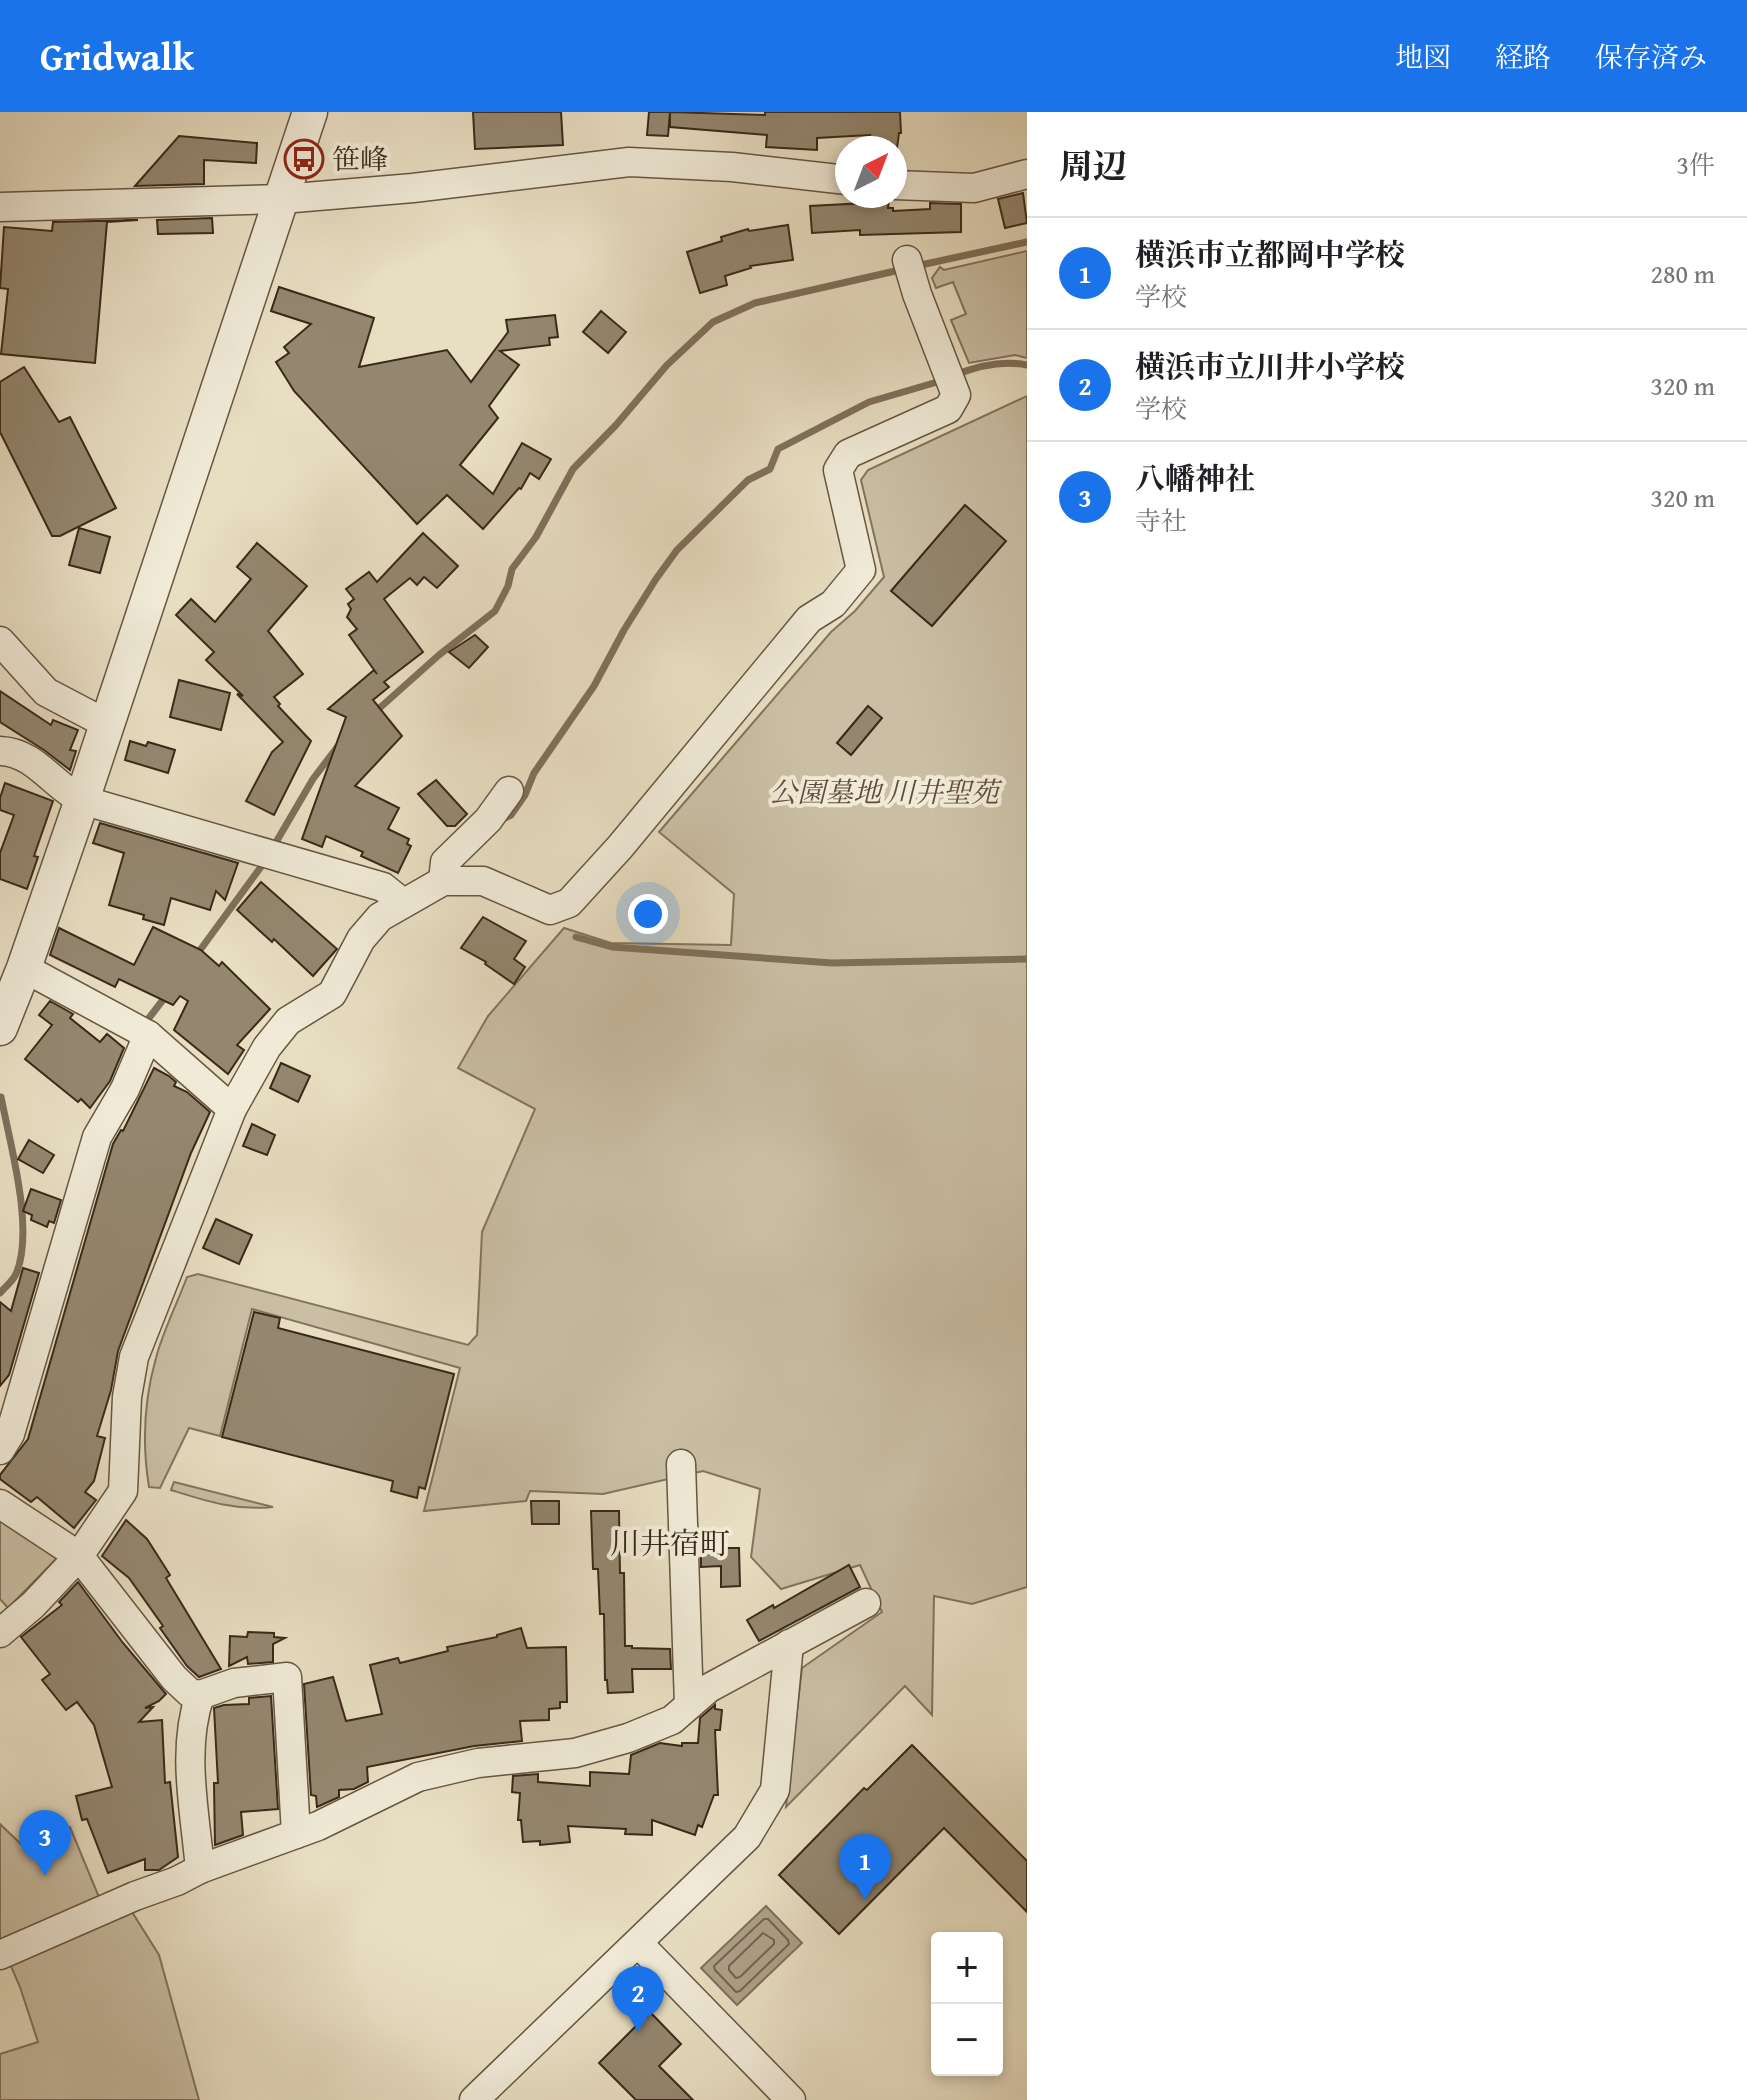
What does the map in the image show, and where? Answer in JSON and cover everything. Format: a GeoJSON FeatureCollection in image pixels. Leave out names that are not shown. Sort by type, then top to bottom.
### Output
{"type":"FeatureCollection","features":[{"type":"Feature","properties":{"kind":"street"},"geometry":{"type":"LineString","coordinates":[[0,1028],[82,800],[310,112]]}},
{"type":"Feature","properties":{"kind":"street"},"geometry":{"type":"LineString","coordinates":[[0,207],[282,199],[413,188],[629,162],[732,167],[835,179]]}},
{"type":"Feature","properties":{"kind":"street"},"geometry":{"type":"LineString","coordinates":[[907,185],[974,188],[1027,174]]}},
{"type":"Feature","properties":{"kind":"street"},"geometry":{"type":"LineString","coordinates":[[0,1633],[33,1605],[79,1556],[123,1491],[127,1397],[134,1357],[232,1109],[267,1047],[288,1021],[332,994],[361,939],[380,917],[443,881],[483,881],[550,910],[569,903],[620,847],[809,619],[833,604],[861,570],[838,470],[848,454],[948,409],[956,395],[907,260]]}},
{"type":"Feature","properties":{"kind":"street"},"geometry":{"type":"LineString","coordinates":[[0,641],[46,692],[107,724]]}},
{"type":"Feature","properties":{"kind":"street"},"geometry":{"type":"LineString","coordinates":[[0,751],[30,760],[67,793],[82,800],[383,887],[403,903]]}},
{"type":"Feature","properties":{"kind":"street"},"geometry":{"type":"LineString","coordinates":[[443,881],[445,862],[488,820],[509,791]]}},
{"type":"Feature","properties":{"kind":"street"},"geometry":{"type":"LineString","coordinates":[[24,968],[148,1035],[232,1109]]}},
{"type":"Feature","properties":{"kind":"street"},"geometry":{"type":"LineString","coordinates":[[0,1450],[10,1434],[97,1137],[125,1089],[148,1035]]}},
{"type":"Feature","properties":{"kind":"street"},"geometry":{"type":"LineString","coordinates":[[681,1464],[689,1705]]}},
{"type":"Feature","properties":{"kind":"street"},"geometry":{"type":"LineString","coordinates":[[0,1504],[79,1556],[174,1678],[190,1693],[200,1695],[234,1683],[287,1677],[296,1834]]}},
{"type":"Feature","properties":{"kind":"street"},"geometry":{"type":"LineString","coordinates":[[0,1955],[200,1869],[318,1826],[418,1777],[478,1763],[575,1753],[669,1722],[709,1688],[866,1603]]}},
{"type":"Feature","properties":{"kind":"street"},"geometry":{"type":"LineString","coordinates":[[474,2100],[747,1837],[775,1790],[789,1644]]}},
{"type":"Feature","properties":{"kind":"street"},"geometry":{"type":"LineString","coordinates":[[200,1695],[193,1715],[190,1758],[200,1869]]}},
{"type":"Feature","properties":{"kind":"street"},"geometry":{"type":"LineString","coordinates":[[638,1943],[791,2100]]}},
{"type":"Feature","properties":{"kind":"green space"},"geometry":{"type":"Polygon","coordinates":[[[1027,251],[1027,358],[1015,355],[969,363],[951,320],[966,314],[953,282],[936,288],[932,278],[940,267],[944,270],[1027,251]]]}},
{"type":"Feature","properties":{"kind":"green space","name":"公園墓地 川井聖苑"},"geometry":{"type":"Polygon","coordinates":[[[1027,396],[1027,1587],[972,1604],[934,1596],[932,1715],[905,1686],[786,1807],[802,1668],[882,1612],[860,1565],[781,1589],[751,1557],[760,1489],[703,1471],[603,1494],[530,1491],[526,1501],[424,1511],[460,1368],[252,1309],[220,1436],[189,1428],[160,1488],[149,1487],[147,1471],[145,1422],[149,1390],[159,1348],[187,1277],[198,1274],[468,1345],[477,1335],[482,1232],[535,1109],[458,1068],[488,1016],[564,928],[611,943],[731,945],[734,894],[659,832],[831,632],[855,611],[884,577],[861,480],[868,470],[1027,396]]]}},
{"type":"Feature","properties":{"kind":"green space"},"geometry":{"type":"Polygon","coordinates":[[[174,1482],[273,1507],[246,1508],[209,1501],[171,1490],[174,1482]]]}},
{"type":"Feature","properties":{"kind":"green space"},"geometry":{"type":"Polygon","coordinates":[[[0,1513],[60,1555],[8,1608],[0,1599],[0,1513]]]}},
{"type":"Feature","properties":{"kind":"green space"},"geometry":{"type":"Polygon","coordinates":[[[0,1824],[22,1845],[70,1827],[103,1907],[132,1912],[159,1955],[199,2100],[0,2100],[0,2054],[38,2042],[20,1987],[0,1941],[0,1824]]]}},
{"type":"Feature","properties":{"kind":"water"},"geometry":{"type":"Polygon","coordinates":[[[766,1906],[802,1943],[737,2005],[701,1968],[766,1906]]]}},
{"type":"Feature","properties":{"kind":"building"},"geometry":{"type":"Polygon","coordinates":[[[473,112],[561,112],[563,145],[475,149],[473,112]]]}},
{"type":"Feature","properties":{"kind":"building"},"geometry":{"type":"Polygon","coordinates":[[[649,112],[670,112],[668,136],[647,135],[649,112]]]}},
{"type":"Feature","properties":{"kind":"building"},"geometry":{"type":"Polygon","coordinates":[[[670,112],[765,115],[765,112],[900,112],[901,133],[899,136],[817,138],[817,150],[766,147],[767,135],[670,127],[670,112]]]}},
{"type":"Feature","properties":{"kind":"building"},"geometry":{"type":"Polygon","coordinates":[[[179,136],[257,143],[256,163],[204,160],[204,184],[135,186],[179,136]]]}},
{"type":"Feature","properties":{"kind":"building"},"geometry":{"type":"Polygon","coordinates":[[[1023,193],[1027,223],[1005,228],[998,199],[1023,193]]]}},
{"type":"Feature","properties":{"kind":"building"},"geometry":{"type":"Polygon","coordinates":[[[930,203],[961,204],[961,232],[860,235],[860,230],[812,233],[810,206],[893,208],[893,211],[930,209],[930,203]]]}},
{"type":"Feature","properties":{"kind":"building"},"geometry":{"type":"Polygon","coordinates":[[[212,218],[213,233],[158,234],[157,220],[212,218]]]}},
{"type":"Feature","properties":{"kind":"building"},"geometry":{"type":"Polygon","coordinates":[[[138,220],[107,222],[95,363],[1,354],[8,289],[0,288],[4,227],[52,231],[53,222],[138,220]]]}},
{"type":"Feature","properties":{"kind":"building"},"geometry":{"type":"Polygon","coordinates":[[[788,225],[793,260],[750,266],[725,276],[727,285],[700,293],[687,252],[748,229],[788,225]]]}},
{"type":"Feature","properties":{"kind":"building"},"geometry":{"type":"Polygon","coordinates":[[[279,287],[374,318],[359,367],[447,350],[471,382],[508,332],[506,320],[555,315],[558,337],[549,338],[550,345],[500,351],[519,365],[489,406],[498,418],[460,465],[493,494],[522,443],[551,459],[539,479],[530,473],[521,489],[483,529],[447,495],[417,524],[294,391],[276,362],[289,353],[284,347],[311,324],[271,311],[279,287]]]}},
{"type":"Feature","properties":{"kind":"building"},"geometry":{"type":"Polygon","coordinates":[[[601,311],[626,332],[608,353],[583,332],[601,311]]]}},
{"type":"Feature","properties":{"kind":"building"},"geometry":{"type":"Polygon","coordinates":[[[24,367],[59,422],[70,417],[116,508],[60,536],[52,536],[0,432],[0,382],[24,367]]]}},
{"type":"Feature","properties":{"kind":"building"},"geometry":{"type":"Polygon","coordinates":[[[965,505],[1006,541],[932,626],[891,591],[965,505]]]}},
{"type":"Feature","properties":{"kind":"building"},"geometry":{"type":"Polygon","coordinates":[[[79,528],[110,537],[100,573],[69,565],[79,528]]]}},
{"type":"Feature","properties":{"kind":"building"},"geometry":{"type":"Polygon","coordinates":[[[423,533],[458,566],[437,588],[424,577],[417,585],[410,578],[384,599],[423,652],[384,682],[389,687],[373,700],[402,736],[355,786],[399,808],[388,829],[409,839],[407,844],[411,846],[398,873],[361,856],[363,852],[326,836],[322,847],[302,839],[346,717],[328,709],[374,670],[377,674],[349,635],[357,629],[347,617],[351,609],[348,604],[354,599],[346,589],[369,572],[377,582],[423,533]]]}},
{"type":"Feature","properties":{"kind":"building"},"geometry":{"type":"Polygon","coordinates":[[[257,543],[307,586],[268,631],[303,674],[274,697],[280,704],[278,706],[311,741],[274,815],[246,801],[272,752],[283,742],[206,660],[214,652],[176,615],[191,599],[215,622],[251,579],[237,567],[257,543]]]}},
{"type":"Feature","properties":{"kind":"building"},"geometry":{"type":"Polygon","coordinates":[[[475,635],[488,647],[469,668],[449,652],[475,635]]]}},
{"type":"Feature","properties":{"kind":"building"},"geometry":{"type":"Polygon","coordinates":[[[179,680],[230,693],[221,730],[170,717],[179,680]]]}},
{"type":"Feature","properties":{"kind":"building"},"geometry":{"type":"Polygon","coordinates":[[[0,691],[51,725],[53,720],[78,730],[70,750],[76,751],[70,770],[0,722],[0,691]]]}},
{"type":"Feature","properties":{"kind":"building"},"geometry":{"type":"Polygon","coordinates":[[[868,706],[882,718],[851,755],[837,743],[868,706]]]}},
{"type":"Feature","properties":{"kind":"building"},"geometry":{"type":"Polygon","coordinates":[[[130,741],[146,746],[148,742],[175,750],[168,773],[125,760],[130,741]]]}},
{"type":"Feature","properties":{"kind":"building"},"geometry":{"type":"Polygon","coordinates":[[[436,780],[467,814],[455,826],[447,826],[418,794],[436,780]]]}},
{"type":"Feature","properties":{"kind":"building"},"geometry":{"type":"Polygon","coordinates":[[[5,783],[53,801],[34,856],[38,857],[27,889],[0,879],[0,853],[14,815],[0,810],[5,783]]]}},
{"type":"Feature","properties":{"kind":"building"},"geometry":{"type":"Polygon","coordinates":[[[100,823],[238,863],[225,900],[216,891],[210,910],[171,898],[164,925],[143,919],[144,915],[109,905],[124,853],[93,843],[100,823]]]}},
{"type":"Feature","properties":{"kind":"building"},"geometry":{"type":"Polygon","coordinates":[[[261,882],[337,949],[313,976],[237,910],[261,882]]]}},
{"type":"Feature","properties":{"kind":"building"},"geometry":{"type":"Polygon","coordinates":[[[483,917],[526,941],[514,959],[525,967],[514,984],[486,962],[461,948],[483,917]]]}},
{"type":"Feature","properties":{"kind":"building"},"geometry":{"type":"Polygon","coordinates":[[[153,927],[201,950],[219,966],[222,962],[270,1009],[237,1045],[244,1050],[228,1074],[174,1030],[188,1001],[180,996],[173,1005],[119,979],[115,987],[50,955],[59,928],[134,965],[153,927]]]}},
{"type":"Feature","properties":{"kind":"building"},"geometry":{"type":"Polygon","coordinates":[[[50,1001],[73,1014],[70,1018],[100,1042],[107,1034],[124,1048],[110,1081],[90,1108],[81,1099],[78,1102],[25,1059],[52,1025],[39,1015],[50,1001]]]}},
{"type":"Feature","properties":{"kind":"building"},"geometry":{"type":"Polygon","coordinates":[[[281,1063],[310,1076],[298,1102],[270,1088],[281,1063]]]}},
{"type":"Feature","properties":{"kind":"building"},"geometry":{"type":"Polygon","coordinates":[[[154,1068],[169,1076],[176,1082],[174,1086],[187,1092],[210,1112],[191,1153],[118,1351],[111,1390],[97,1436],[105,1438],[94,1481],[85,1492],[96,1500],[74,1528],[37,1497],[31,1502],[0,1479],[0,1475],[28,1439],[113,1144],[123,1131],[154,1068]]]}},
{"type":"Feature","properties":{"kind":"building"},"geometry":{"type":"Polygon","coordinates":[[[252,1124],[275,1135],[267,1155],[243,1146],[252,1124]]]}},
{"type":"Feature","properties":{"kind":"building"},"geometry":{"type":"Polygon","coordinates":[[[29,1140],[54,1155],[43,1173],[18,1159],[29,1140]]]}},
{"type":"Feature","properties":{"kind":"building"},"geometry":{"type":"Polygon","coordinates":[[[31,1189],[61,1200],[54,1223],[49,1221],[47,1227],[31,1220],[32,1215],[23,1211],[31,1189]]]}},
{"type":"Feature","properties":{"kind":"building"},"geometry":{"type":"Polygon","coordinates":[[[216,1219],[252,1235],[239,1264],[203,1248],[216,1219]]]}},
{"type":"Feature","properties":{"kind":"building"},"geometry":{"type":"Polygon","coordinates":[[[23,1268],[39,1273],[9,1375],[0,1386],[0,1302],[11,1311],[23,1268]]]}},
{"type":"Feature","properties":{"kind":"building"},"geometry":{"type":"Polygon","coordinates":[[[254,1312],[280,1318],[278,1328],[454,1374],[425,1489],[419,1487],[417,1498],[391,1491],[393,1481],[222,1437],[254,1312]]]}},
{"type":"Feature","properties":{"kind":"building"},"geometry":{"type":"Polygon","coordinates":[[[531,1501],[559,1501],[559,1524],[532,1524],[531,1501]]]}},
{"type":"Feature","properties":{"kind":"building"},"geometry":{"type":"Polygon","coordinates":[[[591,1511],[619,1511],[625,1646],[670,1649],[671,1669],[632,1669],[633,1692],[608,1693],[604,1614],[600,1614],[598,1569],[593,1569],[591,1511]]]}},
{"type":"Feature","properties":{"kind":"building"},"geometry":{"type":"Polygon","coordinates":[[[126,1520],[147,1539],[170,1575],[166,1578],[221,1669],[199,1677],[187,1666],[129,1578],[102,1556],[126,1520]]]}},
{"type":"Feature","properties":{"kind":"building"},"geometry":{"type":"Polygon","coordinates":[[[701,1548],[739,1548],[740,1586],[721,1587],[721,1566],[701,1567],[701,1548]]]}},
{"type":"Feature","properties":{"kind":"building"},"geometry":{"type":"Polygon","coordinates":[[[849,1565],[860,1587],[759,1641],[747,1620],[849,1565]]]}},
{"type":"Feature","properties":{"kind":"building"},"geometry":{"type":"Polygon","coordinates":[[[78,1582],[166,1694],[145,1708],[153,1707],[139,1722],[162,1720],[165,1783],[170,1782],[178,1857],[159,1870],[145,1870],[145,1859],[108,1873],[87,1819],[82,1820],[76,1796],[112,1787],[94,1725],[77,1702],[66,1710],[42,1680],[50,1674],[21,1637],[62,1605],[59,1602],[78,1582]]]}},
{"type":"Feature","properties":{"kind":"building"},"geometry":{"type":"Polygon","coordinates":[[[521,1628],[527,1648],[566,1647],[567,1702],[560,1702],[560,1708],[549,1709],[549,1720],[520,1721],[522,1741],[474,1746],[367,1767],[368,1782],[354,1789],[339,1790],[339,1797],[317,1807],[316,1796],[311,1795],[304,1684],[333,1677],[346,1721],[382,1714],[370,1665],[398,1658],[400,1663],[521,1628]]]}},
{"type":"Feature","properties":{"kind":"building"},"geometry":{"type":"Polygon","coordinates":[[[248,1632],[274,1633],[274,1637],[285,1638],[273,1644],[273,1662],[248,1664],[247,1657],[229,1666],[230,1636],[247,1637],[248,1632]]]}},
{"type":"Feature","properties":{"kind":"building"},"geometry":{"type":"Polygon","coordinates":[[[271,1696],[278,1809],[241,1812],[243,1835],[215,1845],[214,1783],[218,1783],[214,1708],[249,1704],[249,1698],[271,1696]]]}},
{"type":"Feature","properties":{"kind":"building"},"geometry":{"type":"Polygon","coordinates":[[[715,1705],[715,1709],[722,1710],[720,1730],[715,1730],[718,1795],[714,1795],[702,1827],[698,1825],[695,1835],[652,1820],[652,1835],[625,1834],[626,1829],[568,1826],[570,1842],[540,1845],[540,1841],[523,1842],[521,1820],[518,1820],[520,1793],[512,1792],[513,1776],[538,1774],[538,1782],[590,1786],[590,1772],[629,1774],[631,1755],[660,1743],[682,1746],[682,1743],[698,1743],[700,1718],[715,1705]]]}},
{"type":"Feature","properties":{"kind":"building"},"geometry":{"type":"Polygon","coordinates":[[[912,1745],[1027,1861],[1027,1912],[944,1828],[839,1934],[779,1875],[864,1788],[867,1790],[912,1745]]]}},
{"type":"Feature","properties":{"kind":"building"},"geometry":{"type":"Polygon","coordinates":[[[650,2012],[681,2044],[659,2066],[693,2100],[636,2100],[599,2063],[650,2012]]]}},
{"type":"Feature","properties":{"kind":"waterway"},"geometry":{"type":"LineString","coordinates":[[916,266],[1027,242]]}},
{"type":"Feature","properties":{"kind":"waterway"},"geometry":{"type":"LineString","coordinates":[[374,713],[439,655],[495,611],[508,586],[512,569],[536,537],[573,469],[667,365],[713,322],[755,303],[904,269]]}},
{"type":"Feature","properties":{"kind":"waterway"},"geometry":{"type":"LineString","coordinates":[[955,375],[990,365],[1027,365]]}},
{"type":"Feature","properties":{"kind":"waterway"},"geometry":{"type":"LineString","coordinates":[[501,820],[511,815],[525,795],[534,773],[594,686],[624,630],[677,550],[748,480],[770,469],[778,449],[869,402],[944,380]]}},
{"type":"Feature","properties":{"kind":"waterway"},"geometry":{"type":"LineString","coordinates":[[272,849],[313,779],[338,746]]}},
{"type":"Feature","properties":{"kind":"waterway"},"geometry":{"type":"LineString","coordinates":[[195,957],[266,860]]}},
{"type":"Feature","properties":{"kind":"waterway"},"geometry":{"type":"LineString","coordinates":[[576,937],[612,947],[832,963],[1027,959]]}},
{"type":"Feature","properties":{"kind":"waterway"},"geometry":{"type":"LineString","coordinates":[[149,1018],[169,992]]}},
{"type":"Feature","properties":{"kind":"waterway"},"geometry":{"type":"LineString","coordinates":[[0,1293],[16,1274],[23,1234],[15,1162],[1,1097]]}},
{"type":"Feature","properties":{"kind":"place","name":"笹峰"},"geometry":{"type":"Point","coordinates":[304,159]}},
{"type":"Feature","properties":{"kind":"place","name":"八幡神社"},"geometry":{"type":"Point","coordinates":[45,1876]}},
{"type":"Feature","properties":{"kind":"place","name":"横浜市立都岡中学校"},"geometry":{"type":"Point","coordinates":[865,1900]}},
{"type":"Feature","properties":{"kind":"place","name":"横浜市立川井小学校"},"geometry":{"type":"Point","coordinates":[638,2032]}},
{"type":"Feature","properties":{"kind":"district","name":"川井宿町"},"geometry":{"type":"Point","coordinates":[670,1544]}}]}
